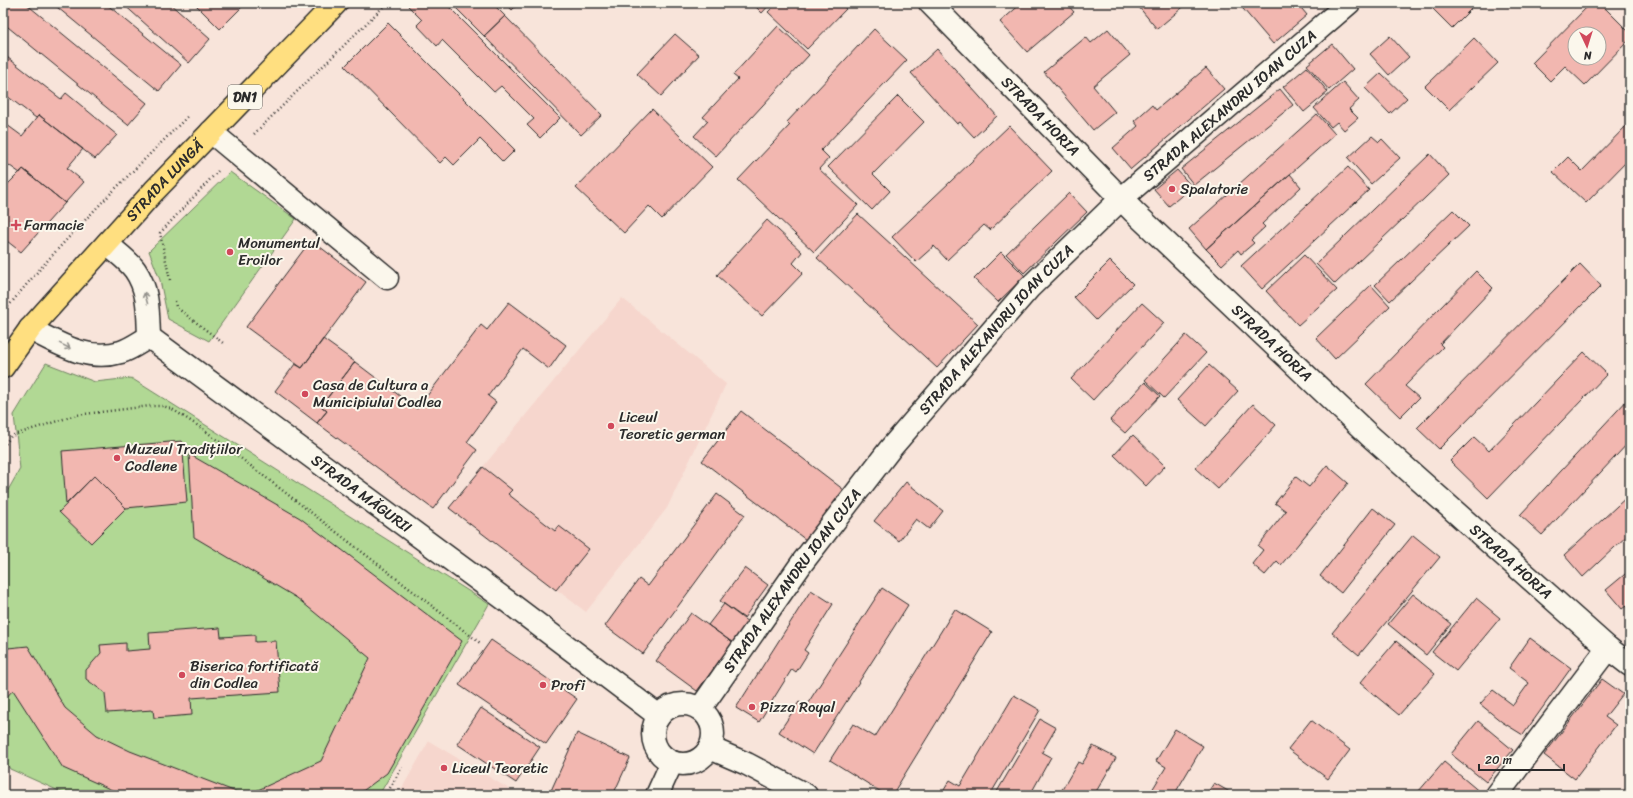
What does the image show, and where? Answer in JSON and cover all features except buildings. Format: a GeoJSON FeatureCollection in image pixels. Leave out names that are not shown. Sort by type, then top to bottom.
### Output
{"type":"FeatureCollection","features":[{"type":"Feature","properties":{"kind":"highway","name":"STRADA LUNGĂ"},"geometry":{"type":"LineString","coordinates":[[3,367],[30,330],[154,191],[336,3]]}},
{"type":"Feature","properties":{"kind":"street","name":"STRADA HORIA"},"geometry":{"type":"LineString","coordinates":[[930,3],[1121,199],[1370,436],[1608,648],[1630,665]]}},
{"type":"Feature","properties":{"kind":"street","name":"STRADA ALEXANDRU IOAN CUZA"},"geometry":{"type":"LineString","coordinates":[[700,709],[802,563],[890,449],[1029,288],[1121,199],[1349,3]]}},
{"type":"Feature","properties":{"kind":"street"},"geometry":{"type":"LineString","coordinates":[[211,132],[387,278]]}},
{"type":"Feature","properties":{"kind":"street"},"geometry":{"type":"LineString","coordinates":[[30,330],[74,351],[102,356],[123,351],[149,337],[148,304],[143,286],[134,269],[107,244]]}},
{"type":"Feature","properties":{"kind":"street","name":"STRADA MĂGURII"},"geometry":{"type":"LineString","coordinates":[[149,337],[520,610],[659,716]]}},
{"type":"Feature","properties":{"kind":"street"},"geometry":{"type":"LineString","coordinates":[[1497,795],[1608,648]]}},
{"type":"Feature","properties":{"kind":"street"},"geometry":{"type":"LineString","coordinates":[[687,704],[700,709],[707,715],[714,731],[710,748],[698,761],[681,765],[664,758],[657,751],[652,733],[654,724],[659,716],[674,705],[687,704]]}},
{"type":"Feature","properties":{"kind":"street"},"geometry":{"type":"LineString","coordinates":[[710,748],[747,764],[806,795]]}},
{"type":"Feature","properties":{"kind":"street"},"geometry":{"type":"LineString","coordinates":[[657,795],[672,762]]}},
{"type":"Feature","properties":{"kind":"path"},"geometry":{"type":"LineString","coordinates":[[3,447],[11,436],[76,415],[150,406],[163,406],[172,409],[202,429],[480,643]]}},
{"type":"Feature","properties":{"kind":"path"},"geometry":{"type":"LineString","coordinates":[[386,795],[402,767]]}},
{"type":"Feature","properties":{"kind":"shaded area","name":"Liceul Teoretic german"},"geometry":{"type":"Polygon","coordinates":[[[622,298],[726,384],[667,508],[586,612],[449,508],[622,298]]]}},
{"type":"Feature","properties":{"kind":"shaded area","name":"Liceul Teoretic"},"geometry":{"type":"Polygon","coordinates":[[[429,741],[519,795],[398,795],[429,741]]]}},
{"type":"Feature","properties":{"kind":"green space"},"geometry":{"type":"Polygon","coordinates":[[[230,172],[296,219],[209,341],[168,319],[160,280],[149,251],[230,172]]]}},
{"type":"Feature","properties":{"kind":"green space"},"geometry":{"type":"Polygon","coordinates":[[[46,363],[95,382],[131,378],[489,604],[379,795],[68,795],[10,769],[3,757],[3,499],[20,469],[14,415],[46,363]]]}},
{"type":"Feature","properties":{"kind":"place","name":"Spalatorie"},"geometry":{"type":"Point","coordinates":[1172,189]}},
{"type":"Feature","properties":{"kind":"place","name":"Farmacie"},"geometry":{"type":"Point","coordinates":[16,225]}},
{"type":"Feature","properties":{"kind":"place","name":"Monumentul Eroilor"},"geometry":{"type":"Point","coordinates":[230,252]}},
{"type":"Feature","properties":{"kind":"place","name":"Casa de Cultura a Municipiului Codlea"},"geometry":{"type":"Point","coordinates":[305,394]}},
{"type":"Feature","properties":{"kind":"place","name":"Liceul Teoretic german"},"geometry":{"type":"Point","coordinates":[611,426]}},
{"type":"Feature","properties":{"kind":"place","name":"Muzeul Tradițiilor Codlene"},"geometry":{"type":"Point","coordinates":[117,458]}},
{"type":"Feature","properties":{"kind":"place","name":"Biserica fortificată din Codlea"},"geometry":{"type":"Point","coordinates":[182,675]}},
{"type":"Feature","properties":{"kind":"place","name":"Profi"},"geometry":{"type":"Point","coordinates":[543,685]}},
{"type":"Feature","properties":{"kind":"place","name":"Pizza Royal"},"geometry":{"type":"Point","coordinates":[752,707]}},
{"type":"Feature","properties":{"kind":"place","name":"Liceul Teoretic"},"geometry":{"type":"Point","coordinates":[444,768]}}]}
